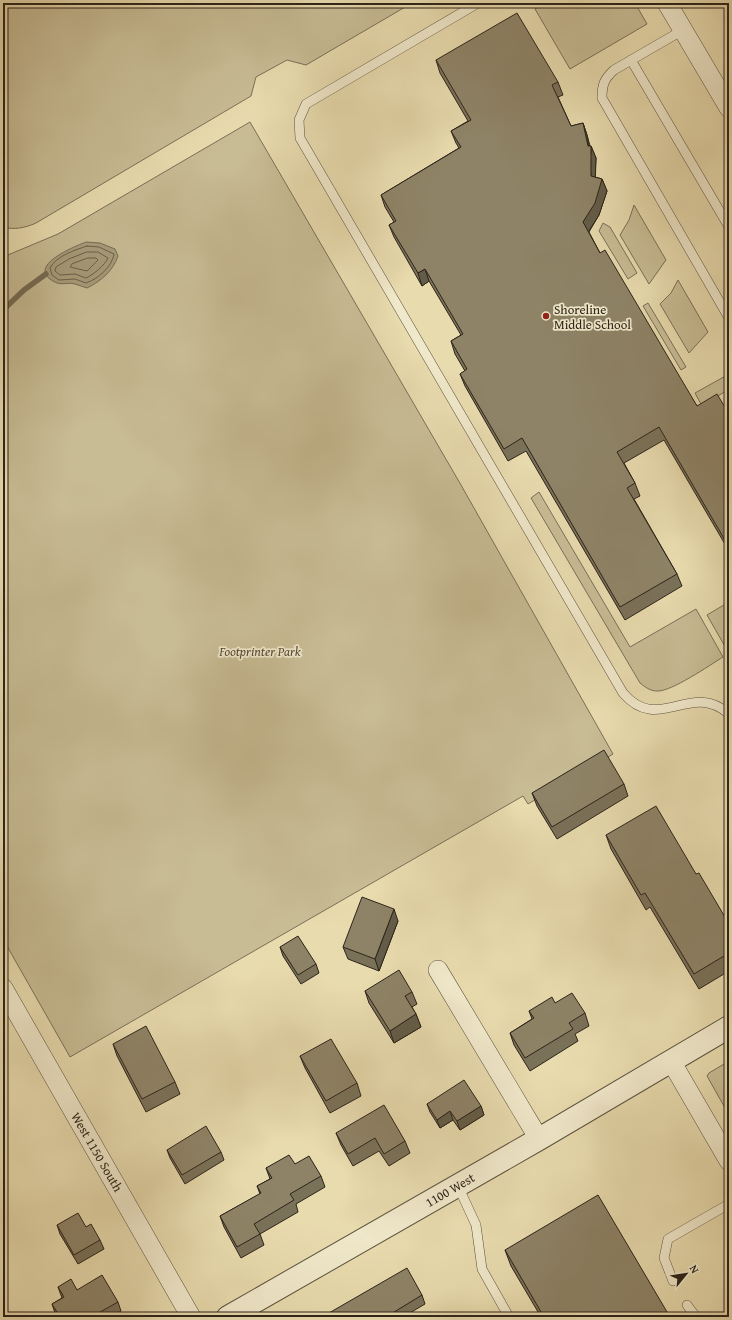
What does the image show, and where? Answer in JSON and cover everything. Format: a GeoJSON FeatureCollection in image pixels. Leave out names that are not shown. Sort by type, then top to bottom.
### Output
{"type":"FeatureCollection","features":[{"type":"Feature","properties":{"kind":"street"},"geometry":{"type":"LineString","coordinates":[[667,3],[729,108]]}},
{"type":"Feature","properties":{"kind":"street"},"geometry":{"type":"LineString","coordinates":[[438,970],[540,1139]]}},
{"type":"Feature","properties":{"kind":"street","name":"West 1150 South"},"geometry":{"type":"LineString","coordinates":[[3,988],[191,1317]]}},
{"type":"Feature","properties":{"kind":"street","name":"1100 West"},"geometry":{"type":"LineString","coordinates":[[228,1317],[540,1139],[729,1027]]}},
{"type":"Feature","properties":{"kind":"street"},"geometry":{"type":"LineString","coordinates":[[671,1061],[729,1161]]}},
{"type":"Feature","properties":{"kind":"lane"},"geometry":{"type":"LineString","coordinates":[[478,3],[306,104],[298,120],[300,138],[623,694],[635,704],[649,710],[665,710],[688,703],[699,702],[713,705],[729,714]]}},
{"type":"Feature","properties":{"kind":"lane"},"geometry":{"type":"LineString","coordinates":[[683,30],[614,70],[605,78],[602,87],[602,98],[729,318]]}},
{"type":"Feature","properties":{"kind":"lane"},"geometry":{"type":"LineString","coordinates":[[631,60],[729,227]]}},
{"type":"Feature","properties":{"kind":"lane"},"geometry":{"type":"LineString","coordinates":[[458,1186],[476,1225],[482,1269],[509,1317]]}},
{"type":"Feature","properties":{"kind":"lane"},"geometry":{"type":"LineString","coordinates":[[673,1281],[664,1258],[668,1239],[729,1204]]}},
{"type":"Feature","properties":{"kind":"lane"},"geometry":{"type":"LineString","coordinates":[[687,1305],[696,1317]]}},
{"type":"Feature","properties":{"kind":"green space"},"geometry":{"type":"Polygon","coordinates":[[[3,3],[412,3],[306,65],[287,60],[256,77],[251,96],[36,223],[24,227],[7,228],[3,227],[3,3]]]}},
{"type":"Feature","properties":{"kind":"green space"},"geometry":{"type":"Polygon","coordinates":[[[545,3],[635,3],[647,24],[570,69],[535,9],[545,3]]]}},
{"type":"Feature","properties":{"kind":"green space","name":"Footprinter Park"},"geometry":{"type":"Polygon","coordinates":[[[250,122],[461,485],[613,754],[528,804],[523,796],[70,1057],[3,939],[3,257],[58,234],[250,122]]]}},
{"type":"Feature","properties":{"kind":"green space"},"geometry":{"type":"Polygon","coordinates":[[[634,205],[666,260],[649,284],[620,235],[629,220],[634,205]]]}},
{"type":"Feature","properties":{"kind":"green space"},"geometry":{"type":"Polygon","coordinates":[[[603,223],[610,227],[637,273],[628,279],[599,231],[603,223]]]}},
{"type":"Feature","properties":{"kind":"green space"},"geometry":{"type":"Polygon","coordinates":[[[678,280],[708,332],[689,353],[660,304],[671,293],[678,280]]]}},
{"type":"Feature","properties":{"kind":"green space"},"geometry":{"type":"Polygon","coordinates":[[[648,303],[686,367],[681,370],[643,306],[648,303]]]}},
{"type":"Feature","properties":{"kind":"green space"},"geometry":{"type":"Polygon","coordinates":[[[729,374],[729,396],[726,391],[702,406],[695,393],[729,374]]]}},
{"type":"Feature","properties":{"kind":"green space"},"geometry":{"type":"Polygon","coordinates":[[[539,492],[630,647],[696,609],[723,657],[681,683],[663,690],[652,690],[640,683],[531,498],[539,492]]]}},
{"type":"Feature","properties":{"kind":"green space"},"geometry":{"type":"Polygon","coordinates":[[[729,602],[729,649],[727,650],[707,615],[729,602]]]}},
{"type":"Feature","properties":{"kind":"green space"},"geometry":{"type":"Polygon","coordinates":[[[729,1061],[729,1115],[707,1076],[709,1073],[729,1061]]]}},
{"type":"Feature","properties":{"kind":"water"},"geometry":{"type":"Polygon","coordinates":[[[86,242],[100,243],[115,249],[118,256],[110,271],[106,275],[87,288],[73,283],[57,283],[48,277],[45,271],[47,265],[62,253],[86,242]]]}},
{"type":"Feature","properties":{"kind":"building","name":"Shoreline Middle School"},"geometry":{"type":"Polygon","coordinates":[[[517,13],[558,82],[552,85],[571,126],[583,123],[588,146],[591,146],[591,176],[602,179],[595,203],[583,222],[600,253],[605,250],[697,406],[717,394],[729,414],[729,547],[659,427],[617,452],[635,483],[627,488],[677,574],[620,607],[522,438],[504,449],[460,374],[467,369],[451,341],[463,334],[425,269],[418,273],[389,225],[396,221],[381,195],[461,147],[451,131],[471,120],[436,60],[517,13]]]}},
{"type":"Feature","properties":{"kind":"building"},"geometry":{"type":"Polygon","coordinates":[[[604,750],[624,784],[552,827],[532,793],[604,750]]]}},
{"type":"Feature","properties":{"kind":"building"},"geometry":{"type":"Polygon","coordinates":[[[656,806],[696,874],[699,873],[729,924],[729,936],[725,939],[729,945],[729,953],[694,974],[645,893],[641,895],[606,835],[656,806]]]}},
{"type":"Feature","properties":{"kind":"building"},"geometry":{"type":"Polygon","coordinates":[[[362,897],[394,909],[375,959],[343,947],[362,897]]]}},
{"type":"Feature","properties":{"kind":"building"},"geometry":{"type":"Polygon","coordinates":[[[298,936],[316,964],[298,975],[280,947],[298,936]]]}},
{"type":"Feature","properties":{"kind":"building"},"geometry":{"type":"Polygon","coordinates":[[[399,970],[412,992],[405,996],[416,1014],[390,1031],[365,991],[399,970]]]}},
{"type":"Feature","properties":{"kind":"building"},"geometry":{"type":"Polygon","coordinates":[[[572,993],[585,1013],[569,1023],[573,1029],[525,1058],[510,1033],[534,1018],[529,1011],[552,997],[555,1003],[572,993]]]}},
{"type":"Feature","properties":{"kind":"building"},"geometry":{"type":"Polygon","coordinates":[[[146,1026],[175,1082],[142,1099],[113,1044],[146,1026]]]}},
{"type":"Feature","properties":{"kind":"building"},"geometry":{"type":"Polygon","coordinates":[[[331,1039],[357,1083],[326,1101],[300,1056],[331,1039]]]}},
{"type":"Feature","properties":{"kind":"building"},"geometry":{"type":"Polygon","coordinates":[[[464,1080],[481,1106],[457,1121],[450,1111],[437,1120],[427,1104],[464,1080]]]}},
{"type":"Feature","properties":{"kind":"building"},"geometry":{"type":"Polygon","coordinates":[[[384,1105],[405,1141],[384,1154],[375,1138],[348,1154],[336,1133],[384,1105]]]}},
{"type":"Feature","properties":{"kind":"building"},"geometry":{"type":"Polygon","coordinates":[[[206,1126],[221,1152],[182,1175],[167,1150],[206,1126]]]}},
{"type":"Feature","properties":{"kind":"building"},"geometry":{"type":"Polygon","coordinates":[[[289,1155],[295,1164],[309,1156],[321,1176],[290,1194],[294,1200],[254,1224],[260,1234],[237,1247],[220,1216],[261,1193],[257,1186],[272,1178],[266,1168],[289,1155]]]}},
{"type":"Feature","properties":{"kind":"building"},"geometry":{"type":"Polygon","coordinates":[[[598,1195],[670,1317],[544,1317],[505,1250],[598,1195]]]}},
{"type":"Feature","properties":{"kind":"building"},"geometry":{"type":"Polygon","coordinates":[[[78,1213],[86,1227],[91,1224],[100,1240],[74,1255],[57,1225],[78,1213]]]}},
{"type":"Feature","properties":{"kind":"building"},"geometry":{"type":"Polygon","coordinates":[[[407,1268],[422,1295],[386,1317],[322,1317],[407,1268]]]}},
{"type":"Feature","properties":{"kind":"building"},"geometry":{"type":"Polygon","coordinates":[[[102,1275],[118,1302],[93,1316],[94,1317],[60,1317],[52,1304],[64,1297],[58,1287],[71,1279],[77,1290],[102,1275]]]}},
{"type":"Feature","properties":{"kind":"waterway"},"geometry":{"type":"LineString","coordinates":[[3,310],[24,290],[46,274]]}},
{"type":"Feature","properties":{"kind":"place","name":"Shoreline Middle School"},"geometry":{"type":"Point","coordinates":[546,316]}}]}
